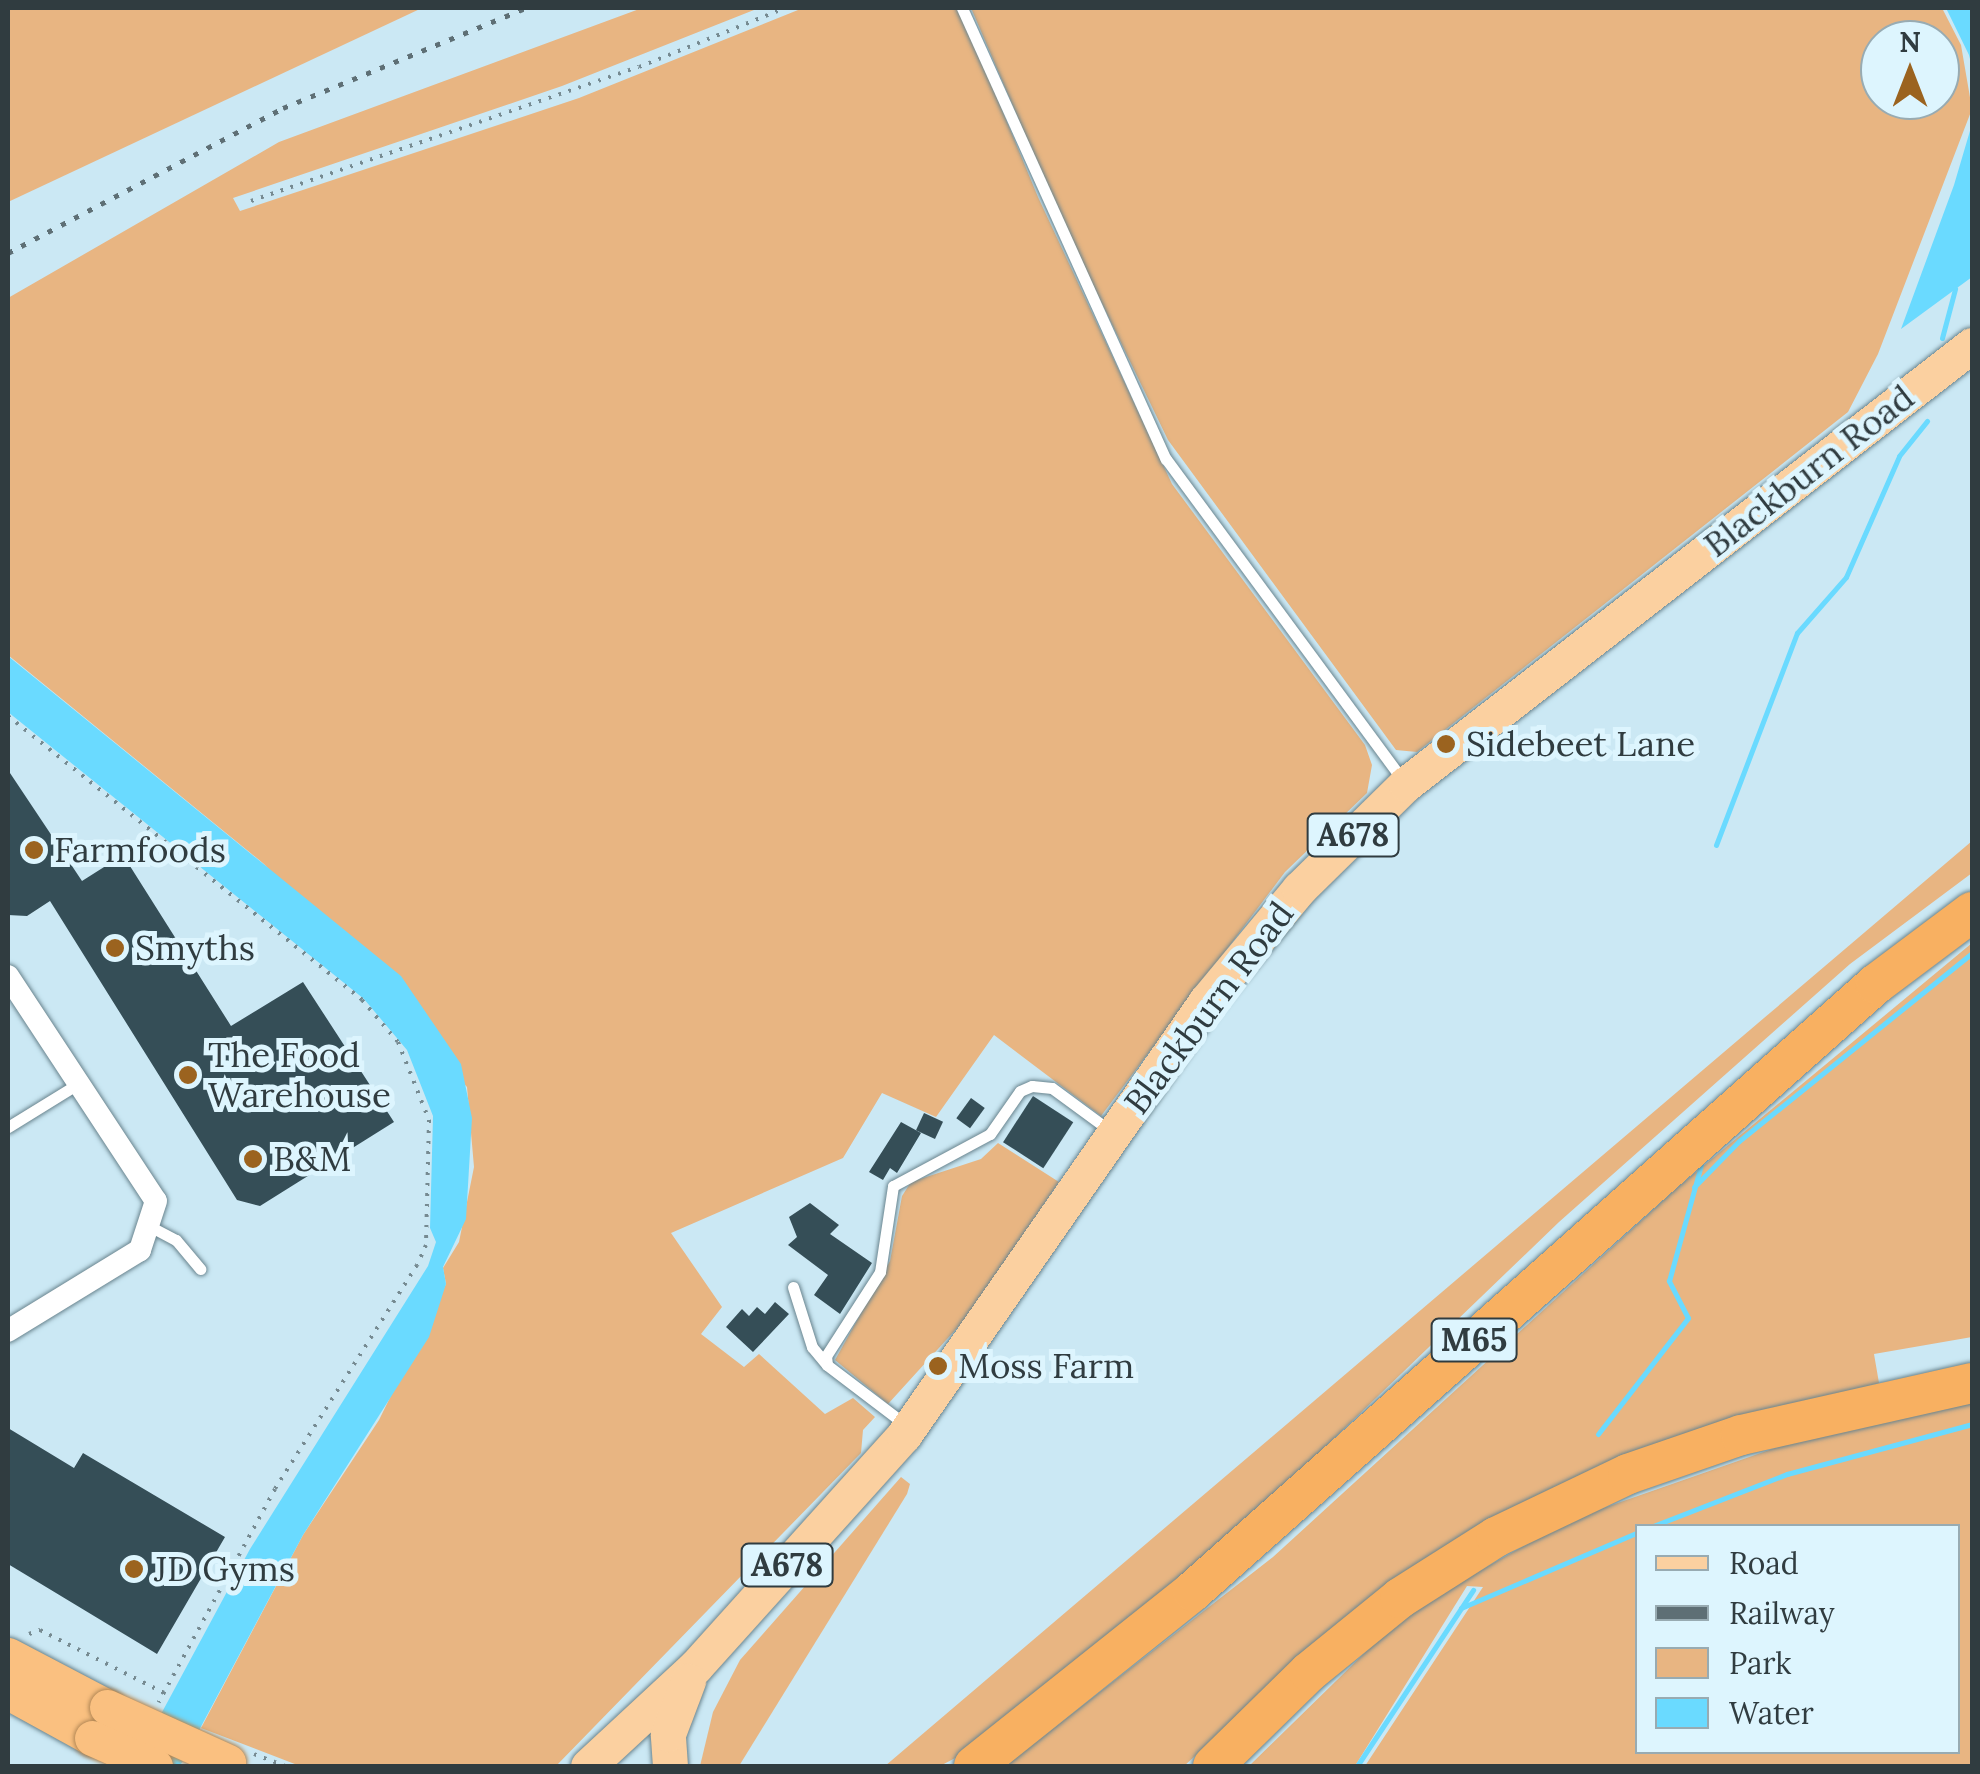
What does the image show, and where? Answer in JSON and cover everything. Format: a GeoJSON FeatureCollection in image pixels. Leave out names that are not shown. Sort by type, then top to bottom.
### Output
{"type":"FeatureCollection","features":[{"type":"Feature","properties":{"kind":"highway","name":"M65"},"geometry":{"type":"LineString","coordinates":[[974,1766],[1193,1591],[1876,984],[1972,912]]}},
{"type":"Feature","properties":{"kind":"highway"},"geometry":{"type":"LineString","coordinates":[[1213,1766],[1308,1672],[1400,1598],[1496,1536],[1628,1474],[1741,1436],[1972,1383]]}},
{"type":"Feature","properties":{"kind":"highway"},"geometry":{"type":"LineString","coordinates":[[12,1647],[155,1766]]}},
{"type":"Feature","properties":{"kind":"highway"},"geometry":{"type":"LineString","coordinates":[[8,1692],[239,1761]]}},
{"type":"Feature","properties":{"kind":"main road","name":"Blackburn Road"},"geometry":{"type":"LineString","coordinates":[[588,1766],[696,1666],[909,1428],[1206,1001],[1299,888],[1406,784],[1972,345]]}},
{"type":"Feature","properties":{"kind":"main road","name":"Blackburn Road"},"geometry":{"type":"LineString","coordinates":[[670,1766],[671,1720],[696,1666]]}},
{"type":"Feature","properties":{"kind":"street"},"geometry":{"type":"LineString","coordinates":[[8,976],[148,1182],[156,1202],[152,1228],[140,1250],[8,1331]]}},
{"type":"Feature","properties":{"kind":"lane"},"geometry":{"type":"LineString","coordinates":[[962,8],[1166,460],[1406,784]]}},
{"type":"Feature","properties":{"kind":"lane"},"geometry":{"type":"LineString","coordinates":[[8,1127],[81,1082]]}},
{"type":"Feature","properties":{"kind":"lane"},"geometry":{"type":"LineString","coordinates":[[827,1365],[830,1348],[880,1272],[894,1186],[990,1134],[1020,1091],[1032,1086],[1052,1088],[1114,1134]]}},
{"type":"Feature","properties":{"kind":"lane"},"geometry":{"type":"LineString","coordinates":[[152,1228],[176,1240],[200,1269]]}},
{"type":"Feature","properties":{"kind":"lane"},"geometry":{"type":"LineString","coordinates":[[793,1287],[812,1346],[827,1365],[909,1428]]}},
{"type":"Feature","properties":{"kind":"path"},"geometry":{"type":"LineString","coordinates":[[251,201],[639,67],[786,8]]}},
{"type":"Feature","properties":{"kind":"path"},"geometry":{"type":"LineString","coordinates":[[8,716],[362,1000],[413,1070],[431,1149],[426,1245],[417,1265],[275,1488],[164,1693],[40,1630],[12,1647]]}},
{"type":"Feature","properties":{"kind":"path"},"geometry":{"type":"LineString","coordinates":[[239,1761],[286,1766]]}},
{"type":"Feature","properties":{"kind":"green space"},"geometry":{"type":"Polygon","coordinates":[[[8,8],[422,8],[8,202],[8,8]]]}},
{"type":"Feature","properties":{"kind":"green space"},"geometry":{"type":"Polygon","coordinates":[[[642,8],[759,8],[562,86],[233,198],[240,211],[579,98],[803,8],[960,8],[1038,197],[1172,484],[1365,745],[1372,765],[1367,793],[1285,872],[1101,1116],[994,1035],[936,1117],[882,1093],[843,1158],[671,1233],[722,1307],[701,1334],[744,1367],[759,1354],[825,1414],[853,1398],[875,1417],[863,1430],[861,1453],[556,1766],[300,1766],[201,1728],[303,1535],[379,1420],[446,1284],[443,1268],[459,1242],[474,1167],[467,1087],[264,864],[8,655],[8,298],[279,142],[642,8]]]}},
{"type":"Feature","properties":{"kind":"green space"},"geometry":{"type":"Polygon","coordinates":[[[971,8],[1942,8],[1948,20],[1860,20],[1860,120],[1960,120],[1960,43],[1972,109],[1878,354],[1848,412],[1417,752],[1396,750],[1168,440],[1063,223],[971,8]]]}},
{"type":"Feature","properties":{"kind":"green space"},"geometry":{"type":"Polygon","coordinates":[[[1972,841],[1972,873],[1850,964],[1559,1222],[1195,1572],[961,1755],[940,1766],[885,1766],[1972,841]]]}},
{"type":"Feature","properties":{"kind":"green space"},"geometry":{"type":"Polygon","coordinates":[[[1972,943],[1972,1337],[1874,1354],[1879,1383],[1656,1444],[1510,1510],[1294,1667],[1184,1766],[1005,1766],[1273,1557],[1678,1187],[1972,943]]]}},
{"type":"Feature","properties":{"kind":"green space"},"geometry":{"type":"Polygon","coordinates":[[[998,1143],[1059,1182],[968,1316],[888,1404],[835,1360],[890,1261],[902,1196],[911,1182],[981,1159],[998,1143]]]}},
{"type":"Feature","properties":{"kind":"green space"},"geometry":{"type":"Polygon","coordinates":[[[1972,1403],[1972,1766],[1365,1766],[1483,1587],[1467,1586],[1355,1766],[1249,1766],[1381,1637],[1442,1592],[1572,1519],[1781,1446],[1972,1403]]]}},
{"type":"Feature","properties":{"kind":"green space"},"geometry":{"type":"Polygon","coordinates":[[[901,1477],[910,1484],[907,1494],[739,1766],[700,1766],[713,1712],[740,1660],[901,1477]]]}},
{"type":"Feature","properties":{"kind":"water"},"geometry":{"type":"Polygon","coordinates":[[[1946,8],[1972,8],[1972,67],[1960,37],[1960,20],[1952,20],[1946,8]]]}},
{"type":"Feature","properties":{"kind":"water"},"geometry":{"type":"Polygon","coordinates":[[[1972,124],[1972,277],[1901,329],[1954,185],[1972,124]]]}},
{"type":"Feature","properties":{"kind":"water"},"geometry":{"type":"Polygon","coordinates":[[[8,656],[401,976],[461,1064],[472,1118],[466,1219],[443,1267],[446,1284],[429,1337],[303,1535],[180,1766],[133,1766],[250,1549],[428,1266],[436,1242],[430,1228],[433,1116],[407,1050],[364,999],[8,712],[8,656]]]}},
{"type":"Feature","properties":{"kind":"building"},"geometry":{"type":"Polygon","coordinates":[[[8,770],[82,881],[123,855],[231,1026],[303,982],[394,1122],[260,1206],[237,1200],[50,901],[27,916],[8,915],[8,770]]]}},
{"type":"Feature","properties":{"kind":"building"},"geometry":{"type":"Polygon","coordinates":[[[1033,1096],[1073,1122],[1043,1168],[1003,1142],[1033,1096]]]}},
{"type":"Feature","properties":{"kind":"building"},"geometry":{"type":"Polygon","coordinates":[[[971,1098],[985,1108],[970,1128],[956,1118],[971,1098]]]}},
{"type":"Feature","properties":{"kind":"building"},"geometry":{"type":"Polygon","coordinates":[[[924,1113],[943,1122],[935,1139],[916,1130],[924,1113]]]}},
{"type":"Feature","properties":{"kind":"building"},"geometry":{"type":"Polygon","coordinates":[[[901,1122],[921,1133],[897,1173],[890,1168],[883,1180],[869,1172],[901,1122]]]}},
{"type":"Feature","properties":{"kind":"building"},"geometry":{"type":"Polygon","coordinates":[[[810,1203],[839,1225],[830,1234],[872,1263],[840,1314],[814,1295],[828,1275],[788,1245],[797,1237],[789,1217],[810,1203]]]}},
{"type":"Feature","properties":{"kind":"building"},"geometry":{"type":"Polygon","coordinates":[[[775,1302],[789,1314],[753,1352],[726,1327],[742,1309],[749,1316],[757,1307],[765,1314],[775,1302]]]}},
{"type":"Feature","properties":{"kind":"building"},"geometry":{"type":"Polygon","coordinates":[[[8,1428],[74,1468],[83,1453],[225,1537],[157,1654],[8,1564],[8,1428]]]}},
{"type":"Feature","properties":{"kind":"waterway"},"geometry":{"type":"LineString","coordinates":[[1942,338],[1955,289]]}},
{"type":"Feature","properties":{"kind":"waterway"},"geometry":{"type":"LineString","coordinates":[[1716,845],[1797,633],[1846,577],[1899,456],[1927,421]]}},
{"type":"Feature","properties":{"kind":"waterway"},"geometry":{"type":"LineString","coordinates":[[1694,1187],[1739,1141],[1972,953]]}},
{"type":"Feature","properties":{"kind":"waterway"},"geometry":{"type":"LineString","coordinates":[[1598,1434],[1688,1318],[1669,1281],[1701,1165]]}},
{"type":"Feature","properties":{"kind":"waterway"},"geometry":{"type":"LineString","coordinates":[[1658,1524],[1787,1474],[1972,1424]]}},
{"type":"Feature","properties":{"kind":"waterway"},"geometry":{"type":"LineString","coordinates":[[1461,1608],[1635,1533]]}},
{"type":"Feature","properties":{"kind":"waterway"},"geometry":{"type":"LineString","coordinates":[[1357,1766],[1473,1590]]}},
{"type":"Feature","properties":{"kind":"railway"},"geometry":{"type":"LineString","coordinates":[[8,253],[283,108],[526,8]]}},
{"type":"Feature","properties":{"kind":"place","name":"Sidebeet Lane"},"geometry":{"type":"Point","coordinates":[1446,744]}},
{"type":"Feature","properties":{"kind":"place","name":"Farmfoods"},"geometry":{"type":"Point","coordinates":[34,850]}},
{"type":"Feature","properties":{"kind":"place","name":"Smyths"},"geometry":{"type":"Point","coordinates":[115,948]}},
{"type":"Feature","properties":{"kind":"place","name":"The Food Warehouse"},"geometry":{"type":"Point","coordinates":[188,1075]}},
{"type":"Feature","properties":{"kind":"place","name":"B&M"},"geometry":{"type":"Point","coordinates":[253,1159]}},
{"type":"Feature","properties":{"kind":"place","name":"Moss Farm"},"geometry":{"type":"Point","coordinates":[938,1366]}},
{"type":"Feature","properties":{"kind":"place","name":"JD Gyms"},"geometry":{"type":"Point","coordinates":[134,1569]}}]}
